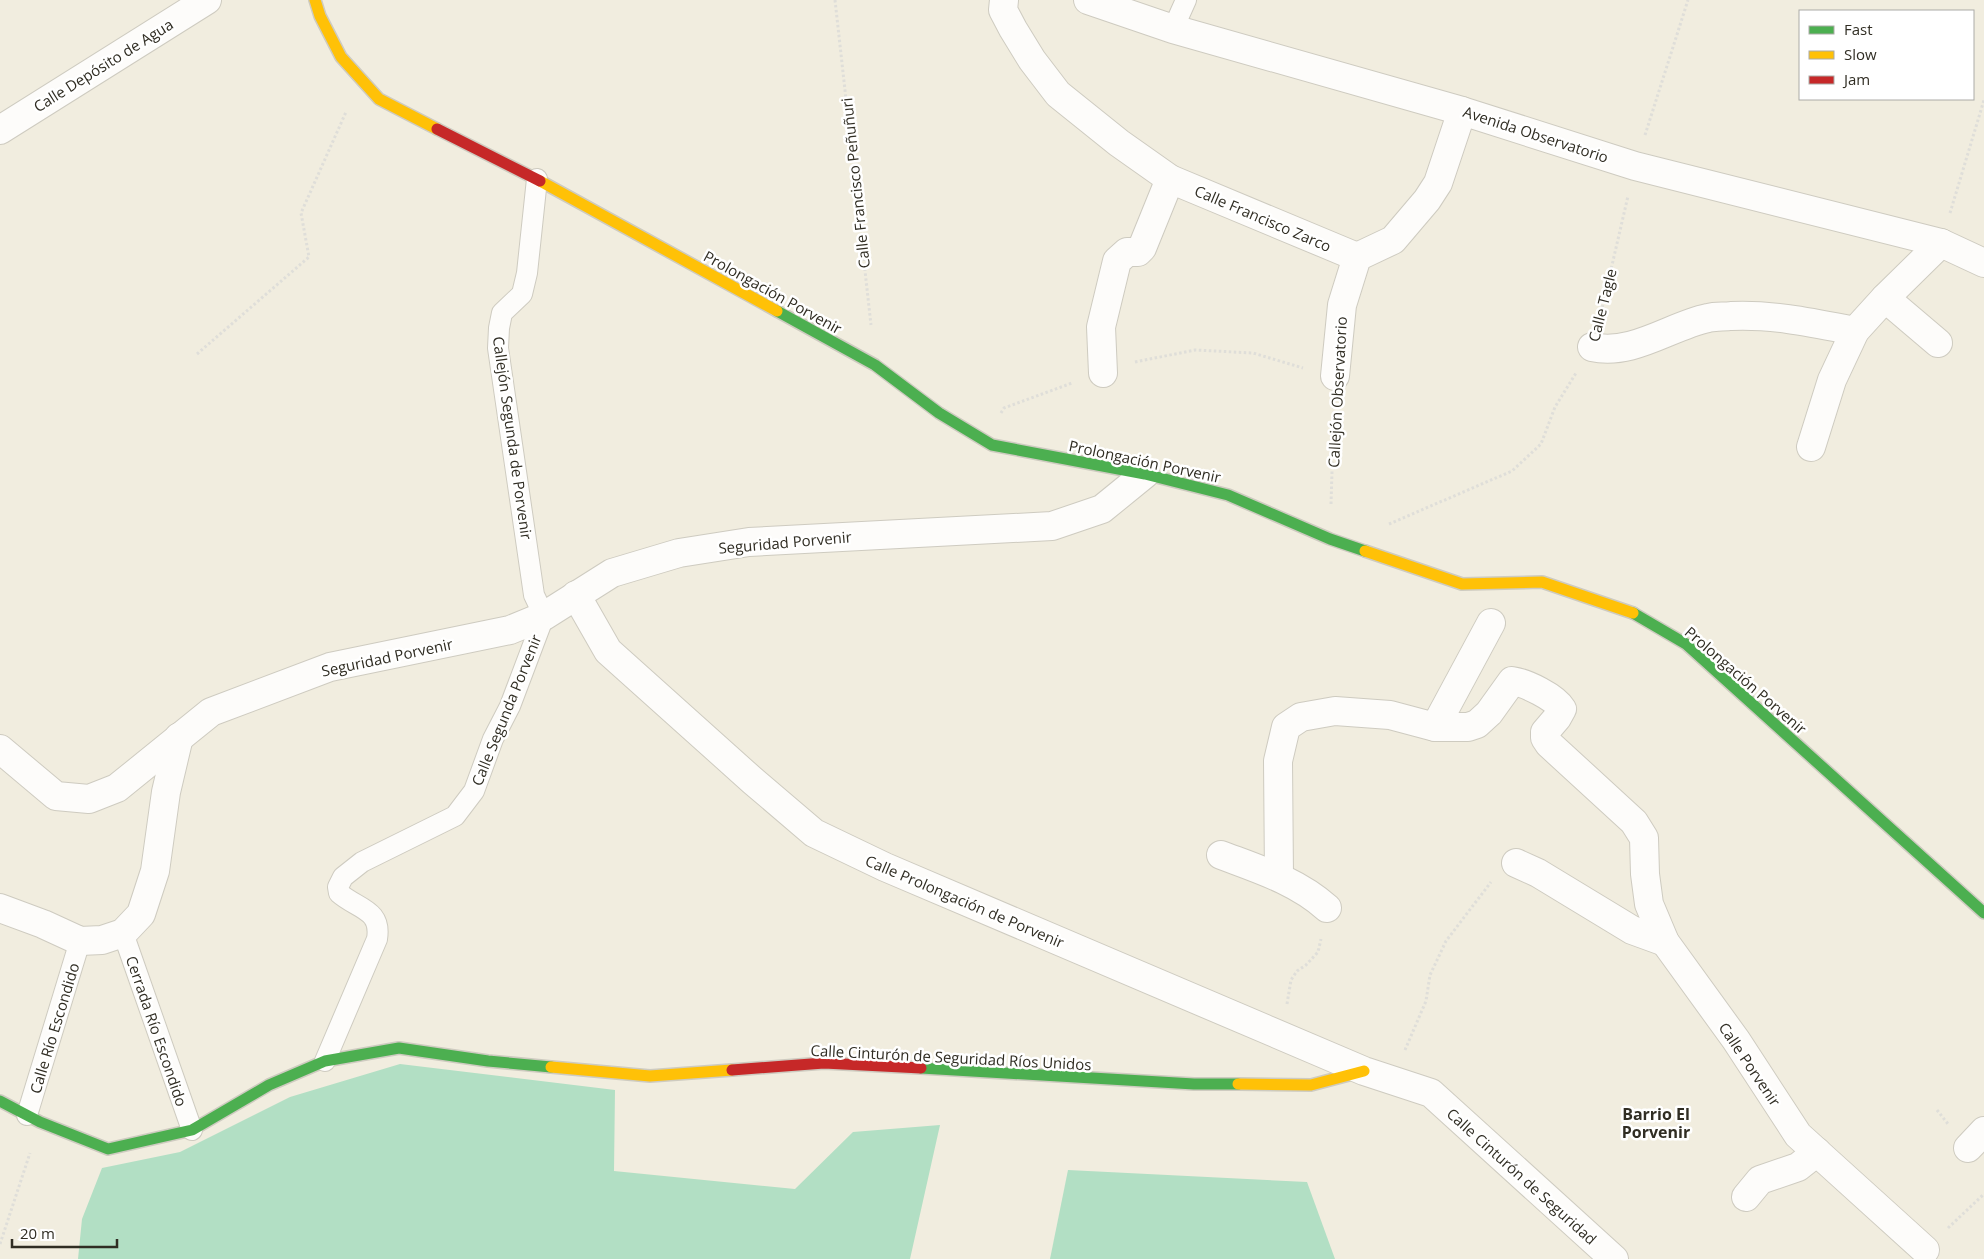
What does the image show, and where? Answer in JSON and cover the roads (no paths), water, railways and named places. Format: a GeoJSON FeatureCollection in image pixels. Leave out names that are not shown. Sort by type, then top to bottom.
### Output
{"type":"FeatureCollection","features":[{"type":"Feature","properties":{"kind":"street","name":"Calle Depósito de Agua"},"geometry":{"type":"LineString","coordinates":[[0,130],[207,0]]}},
{"type":"Feature","properties":{"kind":"street","name":"Prolongación Porvenir"},"geometry":{"type":"LineString","coordinates":[[315,0],[320,16],[341,57],[379,99],[536,179],[875,365],[939,412],[990,444],[1145,474],[1228,495],[1330,539],[1462,584],[1542,582],[1638,615],[1686,644],[1984,913]]}},
{"type":"Feature","properties":{"kind":"street","name":"Calle Francisco Zarco"},"geometry":{"type":"LineString","coordinates":[[1004,0],[1003,10],[1013,29],[1032,60],[1058,94],[1119,143],[1170,179],[1357,257]]}},
{"type":"Feature","properties":{"kind":"street","name":"Avenida Observatorio"},"geometry":{"type":"LineString","coordinates":[[1088,0],[1173,29],[1462,110],[1635,166],[1942,243],[1984,263]]}},
{"type":"Feature","properties":{"kind":"street"},"geometry":{"type":"LineString","coordinates":[[1357,257],[1393,240],[1426,200],[1438,182],[1462,110]]}},
{"type":"Feature","properties":{"kind":"street"},"geometry":{"type":"LineString","coordinates":[[1103,373],[1101,327],[1117,261],[1126,252],[1138,252],[1142,248],[1170,179]]}},
{"type":"Feature","properties":{"kind":"street"},"geometry":{"type":"LineString","coordinates":[[1811,447],[1832,380],[1855,331],[1885,298],[1942,243]]}},
{"type":"Feature","properties":{"kind":"street","name":"Callejón Observatorio"},"geometry":{"type":"LineString","coordinates":[[1334,376],[1342,304],[1357,257]]}},
{"type":"Feature","properties":{"kind":"street"},"geometry":{"type":"LineString","coordinates":[[1885,298],[1938,343]]}},
{"type":"Feature","properties":{"kind":"street"},"geometry":{"type":"LineString","coordinates":[[1592,347],[1605,350],[1633,345],[1708,318],[1755,315],[1855,331]]}},
{"type":"Feature","properties":{"kind":"street","name":"Seguridad Porvenir"},"geometry":{"type":"LineString","coordinates":[[0,749],[56,796],[89,799],[117,788],[211,712],[330,667],[510,630],[544,616],[612,573],[679,552],[748,542],[1052,526],[1102,509],[1145,474]]}},
{"type":"Feature","properties":{"kind":"street","name":"Calle Prolongación de Porvenir"},"geometry":{"type":"LineString","coordinates":[[576,595],[608,650],[753,781],[814,833],[885,867],[1364,1071],[1431,1093]]}},
{"type":"Feature","properties":{"kind":"street"},"geometry":{"type":"LineString","coordinates":[[1279,877],[1278,761],[1286,727],[1301,718],[1335,711],[1390,715],[1435,727],[1491,623]]}},
{"type":"Feature","properties":{"kind":"street","name":"Calle Porvenir"},"geometry":{"type":"LineString","coordinates":[[1435,727],[1468,727],[1477,724],[1489,713],[1512,681],[1523,682],[1558,702],[1562,709],[1545,732],[1545,738],[1549,744],[1634,822],[1644,838],[1645,874],[1649,904],[1665,942],[1736,1040],[1798,1135],[1925,1250]]}},
{"type":"Feature","properties":{"kind":"street"},"geometry":{"type":"LineString","coordinates":[[0,908],[43,924],[80,941],[102,940],[123,933],[142,914],[156,871],[166,792],[179,737]]}},
{"type":"Feature","properties":{"kind":"street"},"geometry":{"type":"LineString","coordinates":[[1221,855],[1279,877],[1318,900],[1327,908]]}},
{"type":"Feature","properties":{"kind":"street"},"geometry":{"type":"LineString","coordinates":[[1516,863],[1538,873],[1632,930],[1665,942]]}},
{"type":"Feature","properties":{"kind":"street","name":"Calle Cinturón de Seguridad Ríos Unidos"},"geometry":{"type":"LineString","coordinates":[[34,1118],[108,1149],[192,1130],[269,1085],[326,1061],[399,1048],[488,1061],[650,1076],[824,1063],[1204,1084],[1311,1085],[1364,1071]]}},
{"type":"Feature","properties":{"kind":"street","name":"Calle Cinturón de Seguridad"},"geometry":{"type":"LineString","coordinates":[[1431,1093],[1614,1259]]}},
{"type":"Feature","properties":{"kind":"street"},"geometry":{"type":"LineString","coordinates":[[0,1101],[34,1118]]}},
{"type":"Feature","properties":{"kind":"street"},"geometry":{"type":"LineString","coordinates":[[1746,1197],[1760,1180],[1798,1167],[1818,1152]]}},
{"type":"Feature","properties":{"kind":"lane"},"geometry":{"type":"LineString","coordinates":[[1173,29],[1186,0]]}},
{"type":"Feature","properties":{"kind":"lane","name":"Callejón Segunda de Porvenir"},"geometry":{"type":"LineString","coordinates":[[536,179],[527,273],[522,294],[502,313],[498,348],[534,595],[544,616]]}},
{"type":"Feature","properties":{"kind":"lane","name":"Calle Segunda Porvenir"},"geometry":{"type":"LineString","coordinates":[[326,1061],[377,939],[378,929],[376,919],[370,912],[339,893],[339,882],[362,862],[455,816],[474,791],[493,739],[510,706],[544,616]]}},
{"type":"Feature","properties":{"kind":"lane","name":"Cerrada Río Escondido"},"geometry":{"type":"LineString","coordinates":[[123,933],[192,1130]]}},
{"type":"Feature","properties":{"kind":"lane","name":"Calle Río Escondido"},"geometry":{"type":"LineString","coordinates":[[34,1118],[80,941]]}},
{"type":"Feature","properties":{"kind":"district","name":"Barrio El Porvenir"},"geometry":{"type":"Point","coordinates":[1656,1123]}}]}
